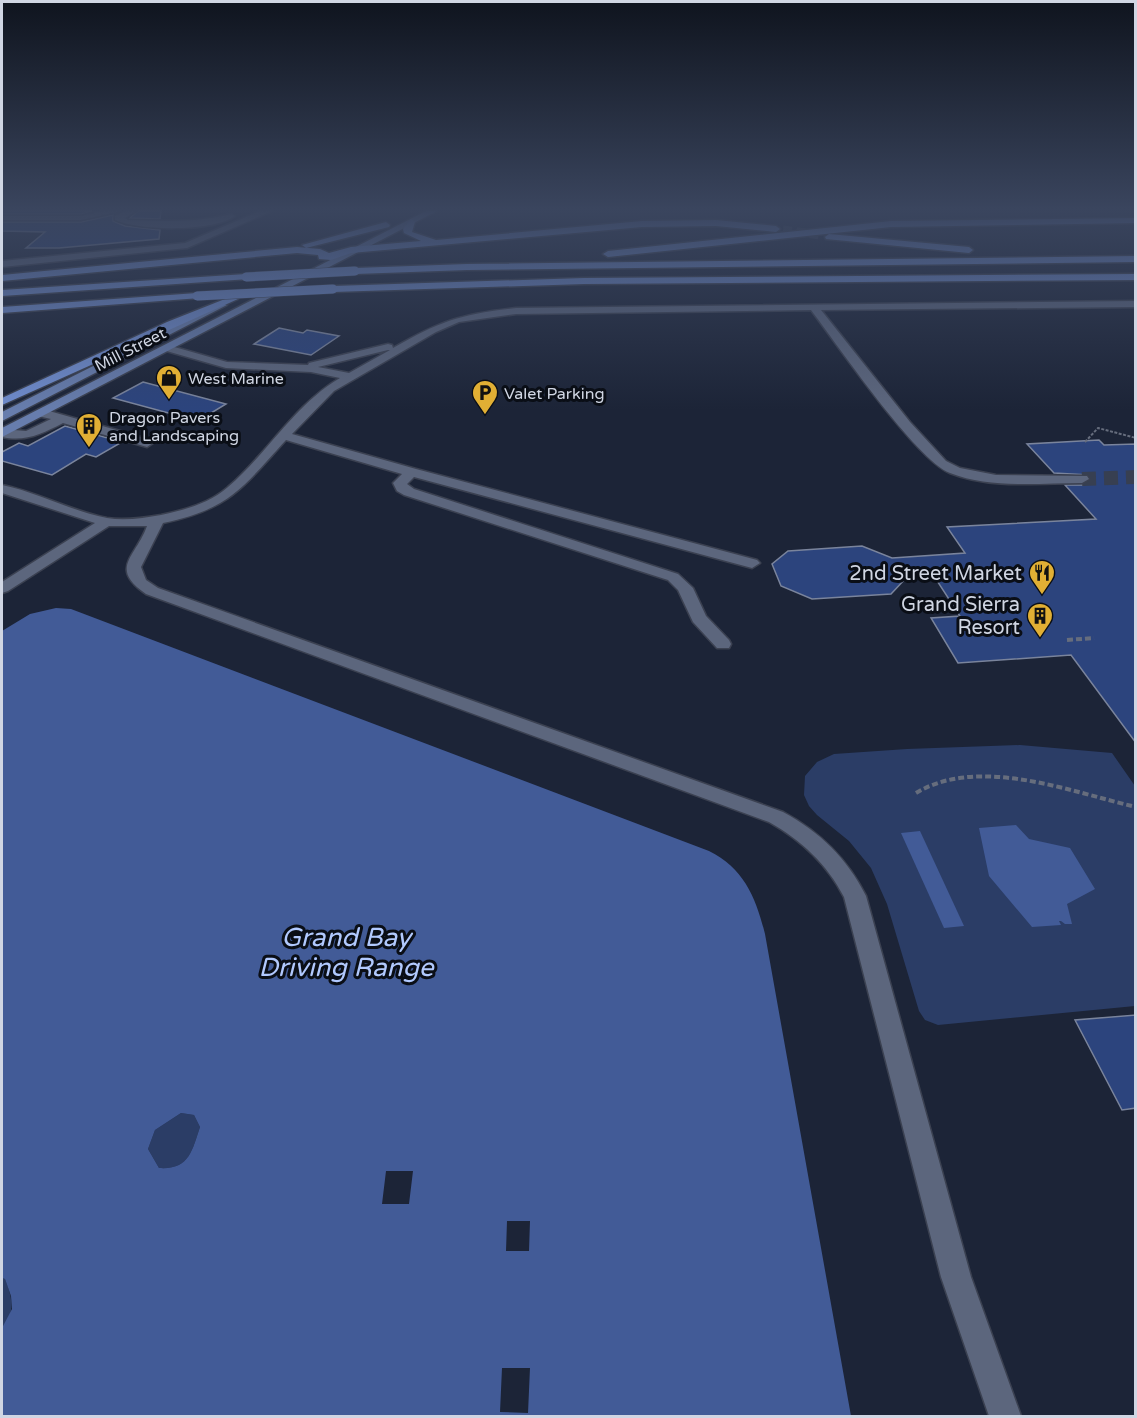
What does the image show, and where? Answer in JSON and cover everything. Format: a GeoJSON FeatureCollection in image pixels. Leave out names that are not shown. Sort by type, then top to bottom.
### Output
{"type":"FeatureCollection","features":[{"type":"Feature","properties":{"kind":"highway"},"geometry":{"type":"LineString","coordinates":[[2,293],[243,277]]}},
{"type":"Feature","properties":{"kind":"highway"},"geometry":{"type":"LineString","coordinates":[[2,310],[130,300],[333,289],[584,281],[1112,277]]}},
{"type":"Feature","properties":{"kind":"highway"},"geometry":{"type":"LineString","coordinates":[[996,278],[1063,285],[1136,287]]}},
{"type":"Feature","properties":{"kind":"highway"},"geometry":{"type":"LineString","coordinates":[[2,402],[171,324],[233,299]]}},
{"type":"Feature","properties":{"kind":"highway"},"geometry":{"type":"LineString","coordinates":[[2,317],[130,300]]}},
{"type":"Feature","properties":{"kind":"main road","name":"Mill Street"},"geometry":{"type":"LineString","coordinates":[[2,417],[233,299],[282,277]]}},
{"type":"Feature","properties":{"kind":"main road","name":"Mill Street"},"geometry":{"type":"LineString","coordinates":[[2,433],[167,348],[292,277]]}},
{"type":"Feature","properties":{"kind":"street"},"geometry":{"type":"LineString","coordinates":[[1114,304],[1128,315]]}},
{"type":"Feature","properties":{"kind":"street"},"geometry":{"type":"LineString","coordinates":[[274,369],[348,358],[388,347],[466,317],[516,311],[1136,304]]}},
{"type":"Feature","properties":{"kind":"street"},"geometry":{"type":"LineString","coordinates":[[814,307],[906,425],[941,464],[956,471],[996,479],[1082,479]]}},
{"type":"Feature","properties":{"kind":"street"},"geometry":{"type":"LineString","coordinates":[[2,489],[106,522],[129,524],[156,522],[191,513],[225,496],[314,402],[349,377],[432,330]]}},
{"type":"Feature","properties":{"kind":"street"},"geometry":{"type":"LineString","coordinates":[[167,348],[226,365],[311,369],[349,377]]}},
{"type":"Feature","properties":{"kind":"street"},"geometry":{"type":"LineString","coordinates":[[42,413],[147,443]]}},
{"type":"Feature","properties":{"kind":"street"},"geometry":{"type":"LineString","coordinates":[[2,433],[18,437],[35,433],[62,418]]}},
{"type":"Feature","properties":{"kind":"street"},"geometry":{"type":"LineString","coordinates":[[283,435],[411,472],[752,563]]}},
{"type":"Feature","properties":{"kind":"street"},"geometry":{"type":"LineString","coordinates":[[411,472],[400,483],[402,488],[409,492],[659,570],[673,577],[685,588],[699,618],[723,644]]}},
{"type":"Feature","properties":{"kind":"street"},"geometry":{"type":"LineString","coordinates":[[2,587],[106,522]]}},
{"type":"Feature","properties":{"kind":"street"},"geometry":{"type":"LineString","coordinates":[[156,522],[149,541],[135,560],[132,570],[135,580],[152,591],[776,817],[803,832],[827,853],[838,866],[855,896],[956,1276],[1005,1416]]}},
{"type":"Feature","properties":{"kind":"path"},"geometry":{"type":"LineString","coordinates":[[1085,442],[1098,428],[1136,438]]}},
{"type":"Feature","properties":{"kind":"path"},"geometry":{"type":"LineString","coordinates":[[1067,640],[1094,638]]}},
{"type":"Feature","properties":{"kind":"path"},"geometry":{"type":"LineString","coordinates":[[916,793],[938,781],[974,778],[1008,780],[1054,784],[1100,800],[1136,807]]}},
{"type":"Feature","properties":{"kind":"shaded area"},"geometry":{"type":"Polygon","coordinates":[[[1020,745],[1112,753],[1135,786],[1135,1006],[938,1025],[925,1020],[919,1011],[887,904],[871,868],[849,841],[809,806],[804,795],[805,776],[817,762],[834,754],[1020,745]]]}},
{"type":"Feature","properties":{"kind":"shaded area"},"geometry":{"type":"Polygon","coordinates":[[[181,1113],[194,1115],[200,1127],[194,1144],[183,1162],[169,1168],[159,1168],[148,1149],[155,1130],[181,1113]]]}},
{"type":"Feature","properties":{"kind":"shaded area"},"geometry":{"type":"Polygon","coordinates":[[[2,1278],[5,1279],[11,1298],[11,1311],[2,1328],[2,1278]]]}},
{"type":"Feature","properties":{"kind":"water","name":"Grand Bay Driving Range"},"geometry":{"type":"Polygon","coordinates":[[[56,608],[71,609],[709,851],[731,866],[740,875],[753,896],[765,934],[851,1416],[2,1416],[2,1328],[12,1309],[11,1296],[5,1279],[2,1278],[2,631],[30,614],[56,608]],[[181,1113],[155,1130],[148,1149],[159,1168],[169,1168],[177,1166],[188,1157],[200,1127],[194,1115],[181,1113]],[[386,1171],[382,1204],[409,1204],[413,1171],[386,1171]],[[507,1221],[506,1251],[529,1251],[530,1221],[507,1221]],[[502,1368],[500,1412],[528,1413],[530,1368],[502,1368]]]}},
{"type":"Feature","properties":{"kind":"water"},"geometry":{"type":"Polygon","coordinates":[[[1016,825],[1029,839],[1070,848],[1095,889],[1067,904],[1072,924],[1059,921],[1061,925],[1032,927],[989,876],[979,828],[1016,825]]]}},
{"type":"Feature","properties":{"kind":"water"},"geometry":{"type":"Polygon","coordinates":[[[920,831],[964,926],[944,928],[901,833],[920,831]]]}},
{"type":"Feature","properties":{"kind":"building"},"geometry":{"type":"Polygon","coordinates":[[[279,328],[339,336],[311,355],[254,344],[279,328]]]}},
{"type":"Feature","properties":{"kind":"building","name":"West Marine"},"geometry":{"type":"Polygon","coordinates":[[[143,382],[226,404],[198,421],[113,398],[143,382]]]}},
{"type":"Feature","properties":{"kind":"building"},"geometry":{"type":"Polygon","coordinates":[[[65,426],[122,442],[96,457],[86,454],[52,475],[2,461],[2,452],[19,443],[28,446],[65,426]]]}},
{"type":"Feature","properties":{"kind":"building","name":"Grand Sierra Resort"},"geometry":{"type":"Polygon","coordinates":[[[1099,440],[1104,445],[1136,444],[1136,743],[1071,655],[958,663],[931,618],[960,616],[934,576],[906,578],[891,594],[812,599],[781,586],[772,564],[788,551],[862,546],[892,558],[965,553],[947,527],[1096,519],[1065,485],[1083,485],[1091,480],[1089,475],[1054,473],[1027,444],[1099,440]]]}},
{"type":"Feature","properties":{"kind":"building"},"geometry":{"type":"Polygon","coordinates":[[[1136,1015],[1136,1108],[1122,1110],[1075,1020],[1136,1015]]]}},
{"type":"Feature","properties":{"kind":"tunnel"},"geometry":{"type":"LineString","coordinates":[[1082,479],[1136,477]]}},
{"type":"Feature","properties":{"kind":"place","name":"West Marine"},"geometry":{"type":"Point","coordinates":[169,401]}},
{"type":"Feature","properties":{"kind":"place","name":"Valet Parking"},"geometry":{"type":"Point","coordinates":[485,416]}},
{"type":"Feature","properties":{"kind":"place","name":"Dragon Pavers and Landscaping"},"geometry":{"type":"Point","coordinates":[89,449]}},
{"type":"Feature","properties":{"kind":"place","name":"2nd Street Market"},"geometry":{"type":"Point","coordinates":[1042,596]}},
{"type":"Feature","properties":{"kind":"place","name":"Grand Sierra Resort"},"geometry":{"type":"Point","coordinates":[1040,639]}}]}
